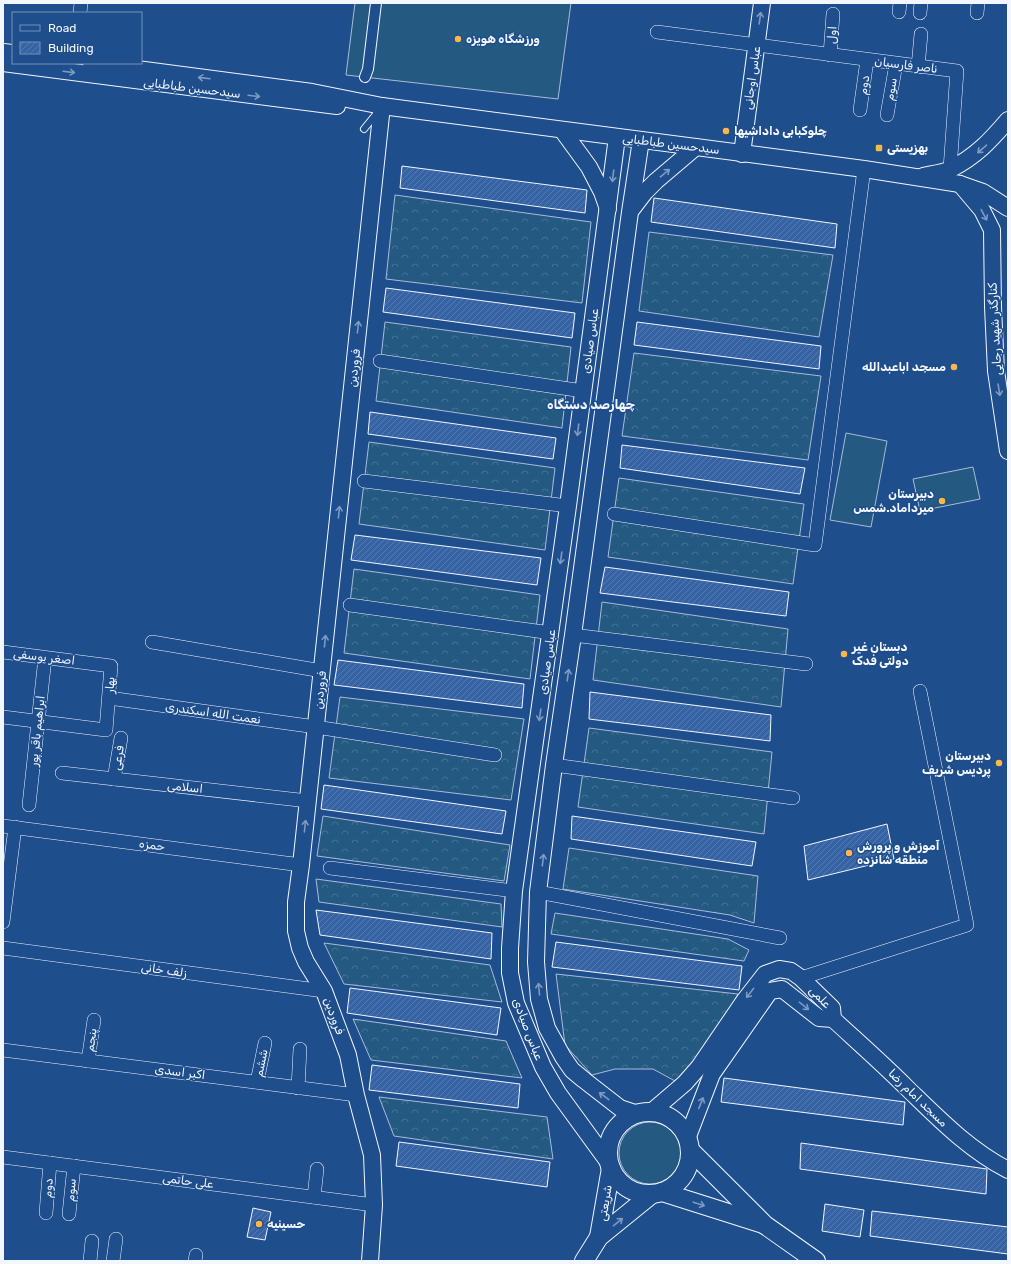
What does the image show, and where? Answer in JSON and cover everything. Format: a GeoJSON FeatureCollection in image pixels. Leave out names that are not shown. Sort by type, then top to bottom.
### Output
{"type":"FeatureCollection","features":[{"type":"Feature","properties":{"kind":"main road"},"geometry":{"type":"LineString","coordinates":[[657,1193],[669,1189],[681,1179],[688,1165],[688,1144],[683,1131],[676,1123],[660,1114],[644,1114],[626,1119],[617,1128],[611,1138],[608,1150],[610,1165],[617,1179],[627,1188],[639,1193],[657,1193],[765,1225]]}},
{"type":"Feature","properties":{"kind":"main road"},"geometry":{"type":"LineString","coordinates":[[688,1144],[765,1225],[816,1261]]}},
{"type":"Feature","properties":{"kind":"main road","name":"شریعتی"},"geometry":{"type":"LineString","coordinates":[[599,1237],[610,1165]]}},
{"type":"Feature","properties":{"kind":"main road","name":"شریعتی"},"geometry":{"type":"LineString","coordinates":[[584,1261],[599,1237],[657,1193]]}},
{"type":"Feature","properties":{"kind":"street"},"geometry":{"type":"LineString","coordinates":[[366,77],[376,3]]}},
{"type":"Feature","properties":{"kind":"street","name":"عباس اوجانی"},"geometry":{"type":"LineString","coordinates":[[742,154],[762,3]]}},
{"type":"Feature","properties":{"kind":"street","name":"اول"},"geometry":{"type":"LineString","coordinates":[[830,55],[833,14]]}},
{"type":"Feature","properties":{"kind":"street","name":"ناصر فارسیان"},"geometry":{"type":"LineString","coordinates":[[657,32],[957,71],[950,169]]}},
{"type":"Feature","properties":{"kind":"street"},"geometry":{"type":"LineString","coordinates":[[918,67],[921,34]]}},
{"type":"Feature","properties":{"kind":"street","name":"دوم"},"geometry":{"type":"LineString","coordinates":[[860,110],[868,60]]}},
{"type":"Feature","properties":{"kind":"street","name":"سیدحسین طباطبایی"},"geometry":{"type":"LineString","coordinates":[[3,63],[311,98]]}},
{"type":"Feature","properties":{"kind":"street","name":"سیدحسین طباطبایی"},"geometry":{"type":"LineString","coordinates":[[97,64],[311,98],[340,107],[382,106],[696,147],[960,184],[983,192],[1008,208]]}},
{"type":"Feature","properties":{"kind":"street","name":"سوم"},"geometry":{"type":"LineString","coordinates":[[887,115],[896,64]]}},
{"type":"Feature","properties":{"kind":"street","name":"فروردین"},"geometry":{"type":"LineString","coordinates":[[370,1261],[374,1205],[372,1155],[356,1095],[348,1055],[324,991],[306,962],[300,948],[296,931],[296,902],[382,106]]}},
{"type":"Feature","properties":{"kind":"street"},"geometry":{"type":"LineString","coordinates":[[917,178],[950,169],[978,152],[991,140],[1008,120]]}},
{"type":"Feature","properties":{"kind":"street"},"geometry":{"type":"LineString","coordinates":[[562,130],[589,167],[602,192],[608,210]]}},
{"type":"Feature","properties":{"kind":"street","name":"عباس صیادی"},"geometry":{"type":"LineString","coordinates":[[610,1165],[558,1093],[543,1067],[516,1003],[510,973],[510,948],[514,891],[551,633],[617,137]]}},
{"type":"Feature","properties":{"kind":"street","name":"عباس صیادی"},"geometry":{"type":"LineString","coordinates":[[641,140],[554,765],[538,892],[536,962],[539,999],[547,1028],[572,1070],[620,1108],[644,1114]]}},
{"type":"Feature","properties":{"kind":"street"},"geometry":{"type":"LineString","coordinates":[[630,212],[649,188],[696,147]]}},
{"type":"Feature","properties":{"kind":"street"},"geometry":{"type":"LineString","coordinates":[[614,514],[815,545],[864,170]]}},
{"type":"Feature","properties":{"kind":"street","name":"کنارگذر شهید رجایی"},"geometry":{"type":"LineString","coordinates":[[960,184],[982,210],[992,230],[996,371],[1008,451]]}},
{"type":"Feature","properties":{"kind":"street"},"geometry":{"type":"LineString","coordinates":[[380,361],[583,391]]}},
{"type":"Feature","properties":{"kind":"street"},"geometry":{"type":"LineString","coordinates":[[364,481],[568,506]]}},
{"type":"Feature","properties":{"kind":"street"},"geometry":{"type":"LineString","coordinates":[[350,605],[551,633]]}},
{"type":"Feature","properties":{"kind":"street"},"geometry":{"type":"LineString","coordinates":[[573,635],[806,664]]}},
{"type":"Feature","properties":{"kind":"street"},"geometry":{"type":"LineString","coordinates":[[152,642],[322,671]]}},
{"type":"Feature","properties":{"kind":"street","name":"اصغر یوسفی"},"geometry":{"type":"LineString","coordinates":[[3,652],[85,662]]}},
{"type":"Feature","properties":{"kind":"street","name":"ابراهیم باقر پور"},"geometry":{"type":"LineString","coordinates":[[29,805],[45,658]]}},
{"type":"Feature","properties":{"kind":"street","name":"بهار"},"geometry":{"type":"LineString","coordinates":[[38,722],[106,730],[111,666],[85,662]]}},
{"type":"Feature","properties":{"kind":"street"},"geometry":{"type":"LineString","coordinates":[[688,1144],[712,1074],[770,991],[782,989],[796,974],[967,925],[920,691]]}},
{"type":"Feature","properties":{"kind":"street","name":"نعمت الله اسکندری"},"geometry":{"type":"LineString","coordinates":[[109,698],[316,727],[495,755]]}},
{"type":"Feature","properties":{"kind":"street"},"geometry":{"type":"LineString","coordinates":[[3,717],[38,722]]}},
{"type":"Feature","properties":{"kind":"street","name":"فرعی"},"geometry":{"type":"LineString","coordinates":[[114,779],[121,738]]}},
{"type":"Feature","properties":{"kind":"street"},"geometry":{"type":"LineString","coordinates":[[554,765],[793,798]]}},
{"type":"Feature","properties":{"kind":"street","name":"اسلامی"},"geometry":{"type":"LineString","coordinates":[[62,773],[308,801]]}},
{"type":"Feature","properties":{"kind":"street"},"geometry":{"type":"LineString","coordinates":[[3,922],[9,827]]}},
{"type":"Feature","properties":{"kind":"street","name":"حمزه"},"geometry":{"type":"LineString","coordinates":[[9,827],[301,865]]}},
{"type":"Feature","properties":{"kind":"street"},"geometry":{"type":"LineString","coordinates":[[330,868],[514,891]]}},
{"type":"Feature","properties":{"kind":"street"},"geometry":{"type":"LineString","coordinates":[[538,892],[780,938]]}},
{"type":"Feature","properties":{"kind":"street","name":"زلف خانی"},"geometry":{"type":"LineString","coordinates":[[3,948],[324,991]]}},
{"type":"Feature","properties":{"kind":"street"},"geometry":{"type":"LineString","coordinates":[[644,1114],[685,1083],[699,1067],[744,1001],[765,974],[779,969],[796,974]]}},
{"type":"Feature","properties":{"kind":"street","name":"علمی"},"geometry":{"type":"LineString","coordinates":[[782,989],[819,1018],[833,1019],[832,1008],[796,974]]}},
{"type":"Feature","properties":{"kind":"street","name":"مسجد امام رضا"},"geometry":{"type":"LineString","coordinates":[[833,1019],[877,1058],[952,1131],[997,1164],[1008,1170]]}},
{"type":"Feature","properties":{"kind":"street","name":"پنجم"},"geometry":{"type":"LineString","coordinates":[[88,1061],[94,1020]]}},
{"type":"Feature","properties":{"kind":"street","name":"ششم"},"geometry":{"type":"LineString","coordinates":[[257,1082],[265,1043]]}},
{"type":"Feature","properties":{"kind":"street"},"geometry":{"type":"LineString","coordinates":[[298,1088],[300,1049]]}},
{"type":"Feature","properties":{"kind":"street","name":"اکبر اسدی"},"geometry":{"type":"LineString","coordinates":[[3,1050],[356,1095]]}},
{"type":"Feature","properties":{"kind":"street","name":"علی حاتمی"},"geometry":{"type":"LineString","coordinates":[[3,1157],[374,1205]]}},
{"type":"Feature","properties":{"kind":"street","name":"دوم"},"geometry":{"type":"LineString","coordinates":[[46,1213],[50,1163]]}},
{"type":"Feature","properties":{"kind":"street","name":"سوم"},"geometry":{"type":"LineString","coordinates":[[69,1214],[74,1166]]}},
{"type":"Feature","properties":{"kind":"street"},"geometry":{"type":"LineString","coordinates":[[314,1197],[317,1169]]}},
{"type":"Feature","properties":{"kind":"street"},"geometry":{"type":"LineString","coordinates":[[113,1261],[116,1239]]}},
{"type":"Feature","properties":{"kind":"street"},"geometry":{"type":"LineString","coordinates":[[90,1261],[92,1241]]}},
{"type":"Feature","properties":{"kind":"lane"},"geometry":{"type":"LineString","coordinates":[[364,129],[382,106]]}},
{"type":"Feature","properties":{"kind":"green space","name":"ورزشگاه هویزه"},"geometry":{"type":"Polygon","coordinates":[[[355,3],[571,3],[558,99],[346,75],[355,3]]]}},
{"type":"Feature","properties":{"kind":"green space"},"geometry":{"type":"Polygon","coordinates":[[[395,195],[591,222],[582,303],[386,279],[395,195]]]}},
{"type":"Feature","properties":{"kind":"green space"},"geometry":{"type":"Polygon","coordinates":[[[649,232],[833,255],[819,337],[639,311],[649,232]]]}},
{"type":"Feature","properties":{"kind":"green space"},"geometry":{"type":"Polygon","coordinates":[[[385,322],[571,347],[562,428],[376,401],[385,322]]]}},
{"type":"Feature","properties":{"kind":"green space"},"geometry":{"type":"Polygon","coordinates":[[[634,353],[821,376],[808,460],[622,436],[634,353]]]}},
{"type":"Feature","properties":{"kind":"green space"},"geometry":{"type":"Polygon","coordinates":[[[846,433],[887,441],[871,527],[830,520],[846,433]]]}},
{"type":"Feature","properties":{"kind":"green space"},"geometry":{"type":"Polygon","coordinates":[[[369,442],[555,468],[545,550],[359,524],[369,442]]]}},
{"type":"Feature","properties":{"kind":"green space"},"geometry":{"type":"Polygon","coordinates":[[[973,467],[980,499],[920,511],[913,479],[973,467]]]}},
{"type":"Feature","properties":{"kind":"green space"},"geometry":{"type":"Polygon","coordinates":[[[619,478],[804,504],[793,584],[608,557],[619,478]]]}},
{"type":"Feature","properties":{"kind":"green space"},"geometry":{"type":"Polygon","coordinates":[[[354,569],[540,595],[530,679],[344,653],[354,569]]]}},
{"type":"Feature","properties":{"kind":"green space"},"geometry":{"type":"Polygon","coordinates":[[[602,602],[788,629],[781,707],[593,680],[602,602]]]}},
{"type":"Feature","properties":{"kind":"green space"},"geometry":{"type":"Polygon","coordinates":[[[340,697],[524,719],[511,800],[329,778],[340,697]]]}},
{"type":"Feature","properties":{"kind":"green space"},"geometry":{"type":"Polygon","coordinates":[[[589,728],[772,752],[764,834],[578,807],[589,728]]]}},
{"type":"Feature","properties":{"kind":"green space"},"geometry":{"type":"Polygon","coordinates":[[[323,816],[510,845],[504,881],[317,856],[323,816]]]}},
{"type":"Feature","properties":{"kind":"green space"},"geometry":{"type":"Polygon","coordinates":[[[569,848],[758,876],[754,923],[730,915],[563,889],[569,848]]]}},
{"type":"Feature","properties":{"kind":"green space"},"geometry":{"type":"Polygon","coordinates":[[[316,879],[501,904],[502,927],[319,902],[316,879]]]}},
{"type":"Feature","properties":{"kind":"green space"},"geometry":{"type":"Polygon","coordinates":[[[555,913],[728,939],[749,950],[744,961],[551,934],[555,913]]]}},
{"type":"Feature","properties":{"kind":"green space"},"geometry":{"type":"Polygon","coordinates":[[[324,943],[490,965],[502,1002],[344,984],[324,943]]]}},
{"type":"Feature","properties":{"kind":"green space"},"geometry":{"type":"Polygon","coordinates":[[[556,974],[738,994],[702,1062],[675,1081],[653,1069],[615,1069],[592,1075],[565,1045],[556,974]]]}},
{"type":"Feature","properties":{"kind":"green space"},"geometry":{"type":"Polygon","coordinates":[[[353,1019],[506,1041],[522,1078],[371,1060],[353,1019]]]}},
{"type":"Feature","properties":{"kind":"green space"},"geometry":{"type":"Polygon","coordinates":[[[379,1097],[547,1117],[553,1159],[394,1136],[379,1097]]]}},
{"type":"Feature","properties":{"kind":"green space"},"geometry":{"type":"Polygon","coordinates":[[[650,1122],[667,1127],[672,1131],[676,1136],[681,1153],[676,1170],[672,1175],[667,1179],[650,1184],[633,1179],[628,1175],[624,1170],[619,1153],[624,1136],[628,1131],[633,1127],[650,1122]]]}},
{"type":"Feature","properties":{"kind":"building"},"geometry":{"type":"Polygon","coordinates":[[[402,166],[587,190],[585,213],[400,188],[402,166]]]}},
{"type":"Feature","properties":{"kind":"building"},"geometry":{"type":"Polygon","coordinates":[[[654,198],[837,224],[835,248],[651,222],[654,198]]]}},
{"type":"Feature","properties":{"kind":"building"},"geometry":{"type":"Polygon","coordinates":[[[386,288],[575,313],[572,338],[383,312],[386,288]]]}},
{"type":"Feature","properties":{"kind":"building"},"geometry":{"type":"Polygon","coordinates":[[[637,322],[821,346],[819,369],[634,345],[637,322]]]}},
{"type":"Feature","properties":{"kind":"building"},"geometry":{"type":"Polygon","coordinates":[[[370,412],[556,438],[553,459],[368,434],[370,412]]]}},
{"type":"Feature","properties":{"kind":"building"},"geometry":{"type":"Polygon","coordinates":[[[622,445],[805,468],[800,494],[620,468],[622,445]]]}},
{"type":"Feature","properties":{"kind":"building"},"geometry":{"type":"Polygon","coordinates":[[[355,535],[541,558],[537,585],[351,560],[355,535]]]}},
{"type":"Feature","properties":{"kind":"building"},"geometry":{"type":"Polygon","coordinates":[[[605,567],[789,592],[786,616],[600,593],[605,567]]]}},
{"type":"Feature","properties":{"kind":"building"},"geometry":{"type":"Polygon","coordinates":[[[338,660],[524,684],[522,708],[334,685],[338,660]]]}},
{"type":"Feature","properties":{"kind":"building"},"geometry":{"type":"Polygon","coordinates":[[[590,692],[771,715],[770,741],[589,719],[590,692]]]}},
{"type":"Feature","properties":{"kind":"building"},"geometry":{"type":"Polygon","coordinates":[[[324,785],[506,811],[502,834],[321,809],[324,785]]]}},
{"type":"Feature","properties":{"kind":"building"},"geometry":{"type":"Polygon","coordinates":[[[572,816],[756,842],[752,866],[571,839],[572,816]]]}},
{"type":"Feature","properties":{"kind":"building","name":"آموزش و پرورش منطقه شانزده"},"geometry":{"type":"Polygon","coordinates":[[[887,824],[894,859],[808,880],[804,846],[887,824]]]}},
{"type":"Feature","properties":{"kind":"building"},"geometry":{"type":"Polygon","coordinates":[[[316,910],[492,933],[491,959],[320,935],[316,910]]]}},
{"type":"Feature","properties":{"kind":"building"},"geometry":{"type":"Polygon","coordinates":[[[556,942],[742,966],[739,990],[552,967],[556,942]]]}},
{"type":"Feature","properties":{"kind":"building"},"geometry":{"type":"Polygon","coordinates":[[[350,988],[501,1008],[497,1035],[347,1013],[350,988]]]}},
{"type":"Feature","properties":{"kind":"building"},"geometry":{"type":"Polygon","coordinates":[[[372,1065],[520,1084],[518,1108],[369,1090],[372,1065]]]}},
{"type":"Feature","properties":{"kind":"building"},"geometry":{"type":"Polygon","coordinates":[[[724,1078],[905,1102],[903,1125],[721,1102],[724,1078]]]}},
{"type":"Feature","properties":{"kind":"building"},"geometry":{"type":"Polygon","coordinates":[[[399,1142],[550,1162],[547,1187],[396,1166],[399,1142]]]}},
{"type":"Feature","properties":{"kind":"building"},"geometry":{"type":"Polygon","coordinates":[[[801,1143],[987,1169],[986,1194],[800,1169],[801,1143]]]}},
{"type":"Feature","properties":{"kind":"building"},"geometry":{"type":"Polygon","coordinates":[[[825,1204],[864,1210],[860,1237],[822,1231],[825,1204]]]}},
{"type":"Feature","properties":{"kind":"building","name":"حسینیه"},"geometry":{"type":"Polygon","coordinates":[[[253,1208],[271,1212],[265,1240],[247,1237],[253,1208]]]}},
{"type":"Feature","properties":{"kind":"building"},"geometry":{"type":"Polygon","coordinates":[[[872,1211],[1008,1227],[1008,1254],[870,1236],[872,1211]]]}},
{"type":"Feature","properties":{"kind":"place","name":"ورزشگاه هویزه"},"geometry":{"type":"Point","coordinates":[458,39]}},
{"type":"Feature","properties":{"kind":"place","name":"چلوکبابی داداشیها"},"geometry":{"type":"Point","coordinates":[726,131]}},
{"type":"Feature","properties":{"kind":"place","name":"بهزیستی"},"geometry":{"type":"Point","coordinates":[879,148]}},
{"type":"Feature","properties":{"kind":"place","name":"مسجد اباعبدالله"},"geometry":{"type":"Point","coordinates":[954,367]}},
{"type":"Feature","properties":{"kind":"place","name":"دبیرستان میرداماد.شمس"},"geometry":{"type":"Point","coordinates":[942,501]}},
{"type":"Feature","properties":{"kind":"place","name":"دبستان غیر دولتی فدک"},"geometry":{"type":"Point","coordinates":[844,654]}},
{"type":"Feature","properties":{"kind":"place","name":"دبیرستان پردیس شریف"},"geometry":{"type":"Point","coordinates":[999,763]}},
{"type":"Feature","properties":{"kind":"place","name":"آموزش و پرورش منطقه شانزده"},"geometry":{"type":"Point","coordinates":[849,853]}},
{"type":"Feature","properties":{"kind":"place","name":"حسینیه"},"geometry":{"type":"Point","coordinates":[259,1224]}},
{"type":"Feature","properties":{"kind":"district","name":"چهارصد دستگاه"},"geometry":{"type":"Point","coordinates":[591,404]}}]}
